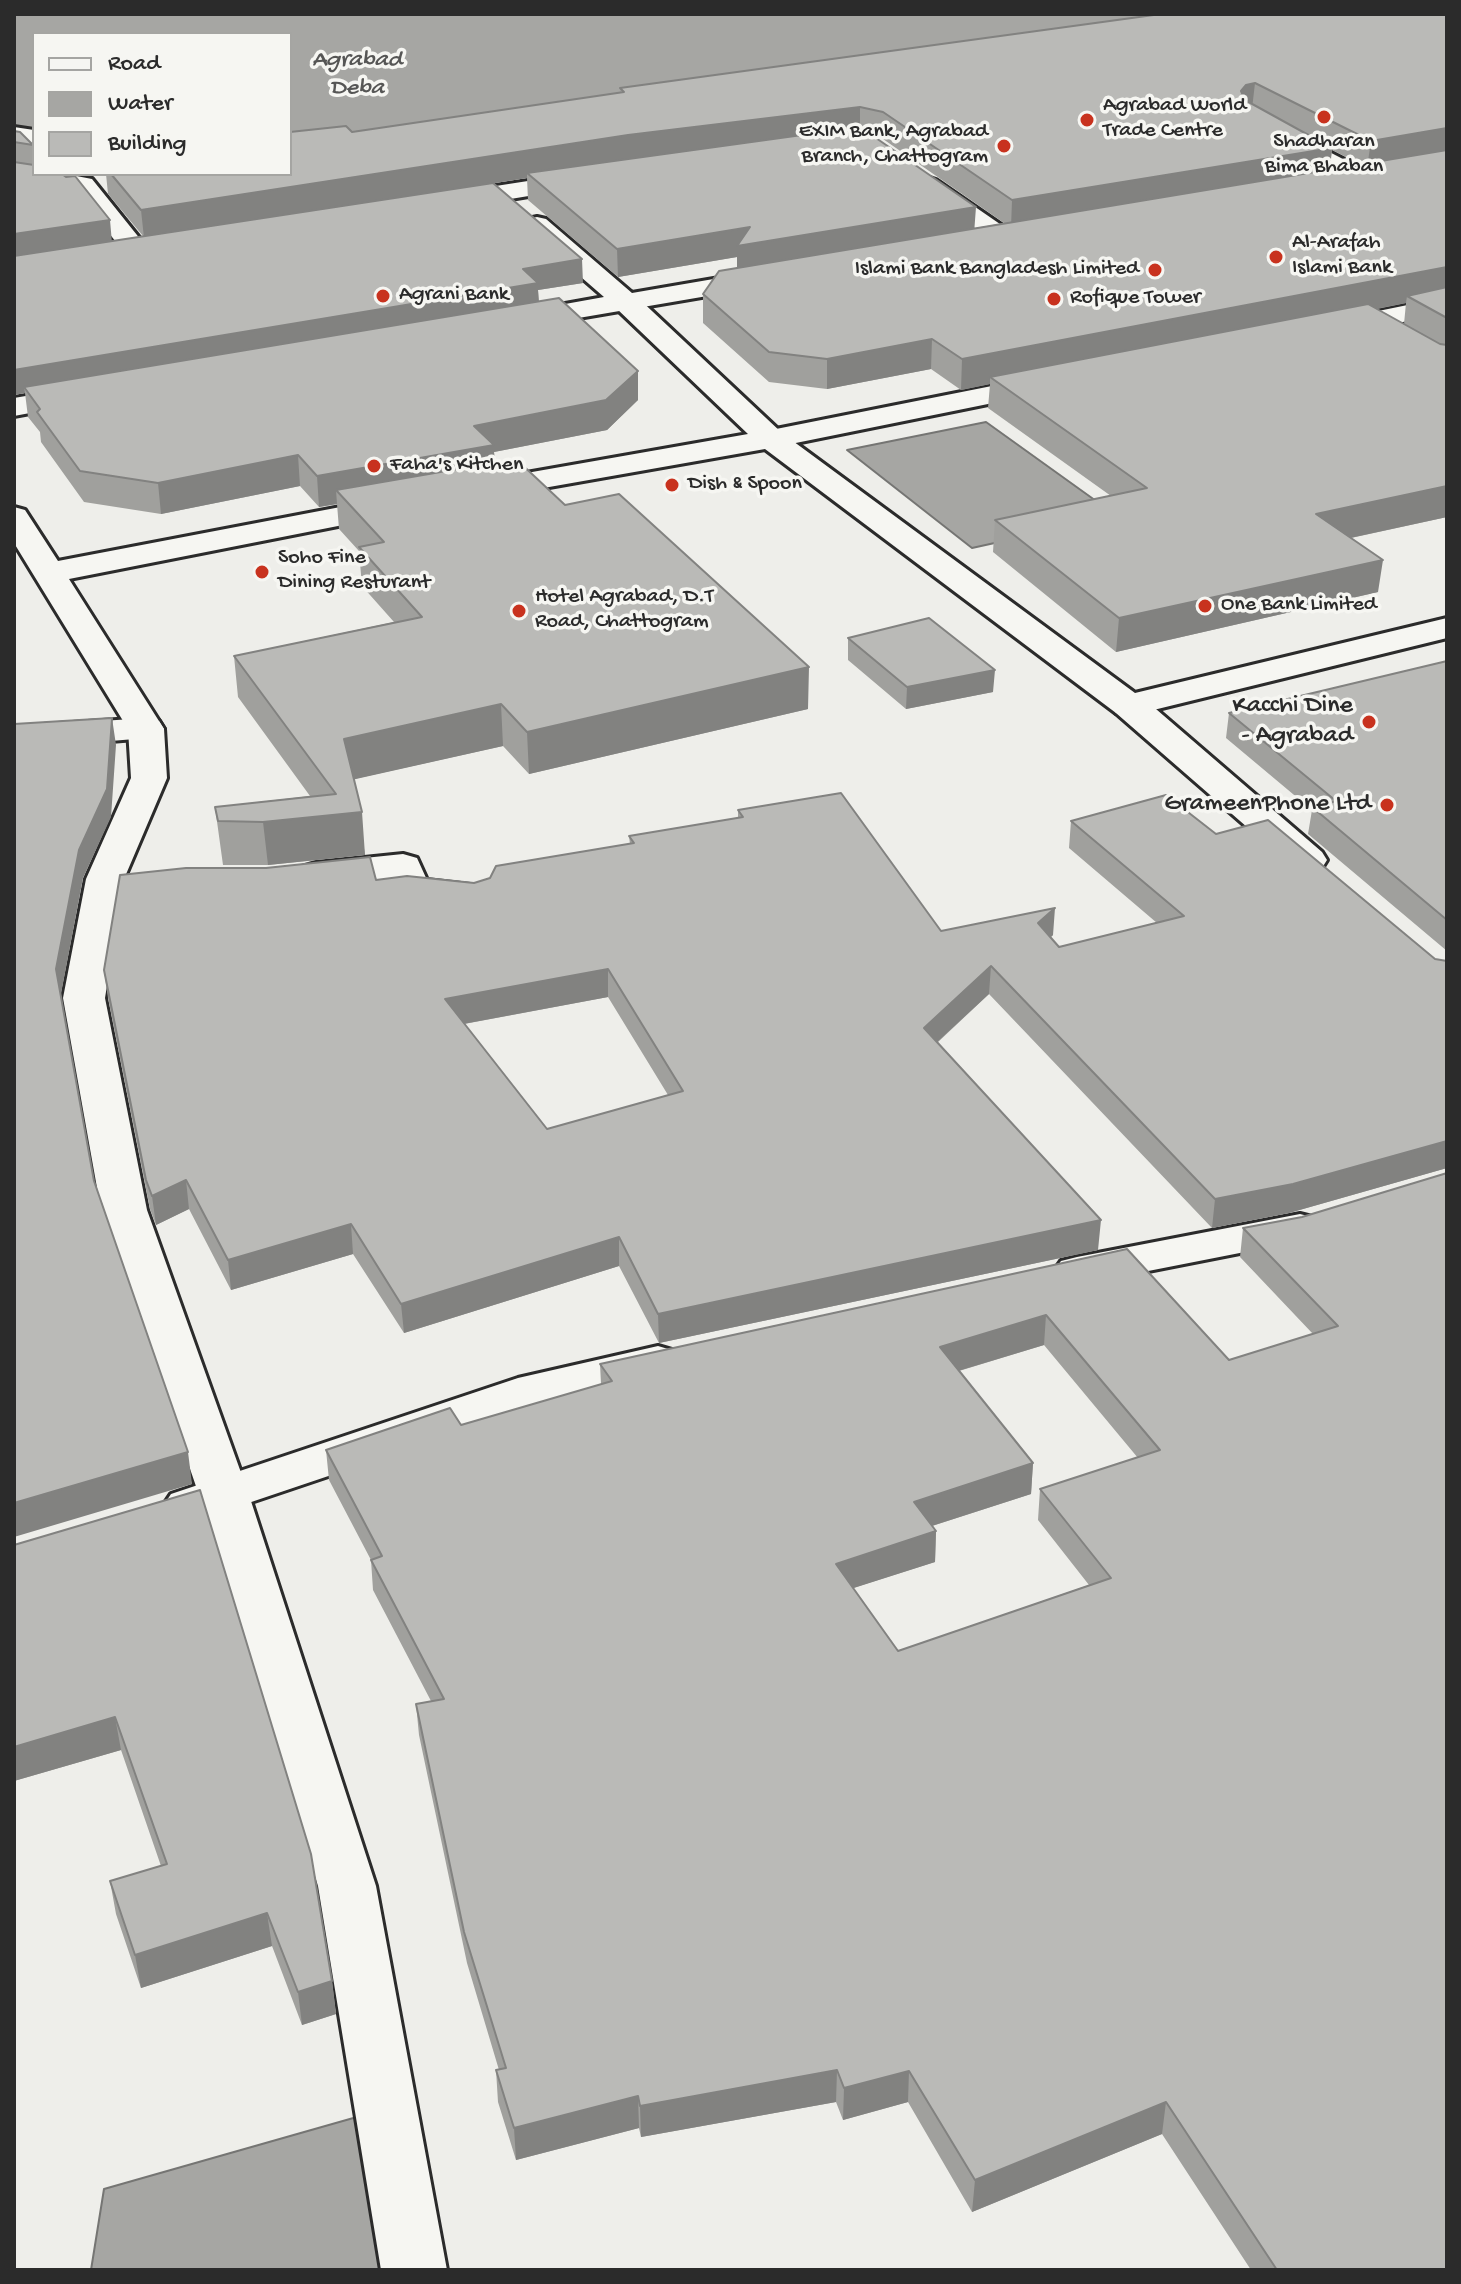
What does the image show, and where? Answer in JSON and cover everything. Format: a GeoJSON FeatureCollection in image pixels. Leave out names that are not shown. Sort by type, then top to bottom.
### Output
{"type":"FeatureCollection","features":[{"type":"Feature","properties":{"kind":"street"},"geometry":{"type":"LineString","coordinates":[[1253,119],[1363,179]]}},
{"type":"Feature","properties":{"kind":"street"},"geometry":{"type":"LineString","coordinates":[[908,172],[1004,239]]}},
{"type":"Feature","properties":{"kind":"street"},"geometry":{"type":"LineString","coordinates":[[1316,187],[1391,174]]}},
{"type":"Feature","properties":{"kind":"street"},"geometry":{"type":"LineString","coordinates":[[421,205],[613,176]]}},
{"type":"Feature","properties":{"kind":"street"},"geometry":{"type":"LineString","coordinates":[[68,177],[83,184],[136,250]]}},
{"type":"Feature","properties":{"kind":"street"},"geometry":{"type":"LineString","coordinates":[[500,193],[626,302],[771,439],[1129,705],[1339,887]]}},
{"type":"Feature","properties":{"kind":"street"},"geometry":{"type":"LineString","coordinates":[[972,244],[1035,233]]}},
{"type":"Feature","properties":{"kind":"street"},"geometry":{"type":"LineString","coordinates":[[106,254],[166,245]]}},
{"type":"Feature","properties":{"kind":"street"},"geometry":{"type":"LineString","coordinates":[[485,326],[799,273]]}},
{"type":"Feature","properties":{"kind":"street"},"geometry":{"type":"LineString","coordinates":[[1309,333],[1447,305]]}},
{"type":"Feature","properties":{"kind":"street"},"geometry":{"type":"LineString","coordinates":[[1370,321],[1409,343]]}},
{"type":"Feature","properties":{"kind":"street"},"geometry":{"type":"LineString","coordinates":[[50,573],[250,532],[771,439],[1078,378]]}},
{"type":"Feature","properties":{"kind":"street"},"geometry":{"type":"LineString","coordinates":[[14,407],[108,391]]}},
{"type":"Feature","properties":{"kind":"street"},"geometry":{"type":"LineString","coordinates":[[14,517],[146,729],[149,778],[128,879],[84,998],[124,1210],[224,1495],[347,1886],[414,2270]]}},
{"type":"Feature","properties":{"kind":"street"},"geometry":{"type":"LineString","coordinates":[[1099,682],[1447,598]]}},
{"type":"Feature","properties":{"kind":"street"},"geometry":{"type":"LineString","coordinates":[[1129,705],[1447,628]]}},
{"type":"Feature","properties":{"kind":"street"},"geometry":{"type":"LineString","coordinates":[[14,738],[146,729]]}},
{"type":"Feature","properties":{"kind":"street"},"geometry":{"type":"LineString","coordinates":[[283,879],[403,866],[412,891],[475,895]]}},
{"type":"Feature","properties":{"kind":"street"},"geometry":{"type":"LineString","coordinates":[[1040,1279],[1297,1229],[1340,1216]]}},
{"type":"Feature","properties":{"kind":"street"},"geometry":{"type":"LineString","coordinates":[[149,1518],[535,1389],[703,1352]]}},
{"type":"Feature","properties":{"kind":"water","name":"Agrabad Deba"},"geometry":{"type":"Polygon","coordinates":[[[14,14],[1218,14],[292,145],[292,32],[32,32],[32,133],[14,130],[14,14]]]}},
{"type":"Feature","properties":{"kind":"water"},"geometry":{"type":"Polygon","coordinates":[[[986,422],[1117,516],[972,548],[847,450],[986,422]]]}},
{"type":"Feature","properties":{"kind":"water"},"geometry":{"type":"Polygon","coordinates":[[[399,2105],[404,2270],[91,2270],[104,2189],[399,2105]]]}},
{"type":"Feature","properties":{"kind":"building"},"geometry":{"type":"Polygon","coordinates":[[[1161,14],[1447,14],[1447,128],[1371,141],[1255,83],[1246,85],[1241,91],[1245,100],[1332,148],[1012,200],[883,112],[860,107],[628,135],[141,210],[113,176],[292,176],[292,132],[346,126],[352,132],[624,92],[620,88],[1161,14]]]}},
{"type":"Feature","properties":{"kind":"building"},"geometry":{"type":"Polygon","coordinates":[[[860,127],[976,207],[737,246],[750,227],[617,249],[527,173],[860,127]]]}},
{"type":"Feature","properties":{"kind":"building"},"geometry":{"type":"Polygon","coordinates":[[[14,131],[20,132],[32,145],[14,142],[14,131]]]}},
{"type":"Feature","properties":{"kind":"building"},"geometry":{"type":"Polygon","coordinates":[[[1447,150],[1447,267],[962,359],[932,339],[827,359],[769,352],[703,294],[719,271],[1447,150]]]}},
{"type":"Feature","properties":{"kind":"building"},"geometry":{"type":"Polygon","coordinates":[[[14,162],[32,165],[32,176],[75,176],[110,220],[14,234],[14,162]]]}},
{"type":"Feature","properties":{"kind":"building"},"geometry":{"type":"Polygon","coordinates":[[[493,183],[582,259],[523,269],[538,283],[14,370],[14,256],[493,183]]]}},
{"type":"Feature","properties":{"kind":"building"},"geometry":{"type":"Polygon","coordinates":[[[1447,287],[1447,318],[1407,296],[1447,287]]]}},
{"type":"Feature","properties":{"kind":"building"},"geometry":{"type":"Polygon","coordinates":[[[559,298],[638,371],[606,400],[474,426],[494,445],[317,476],[298,455],[158,483],[80,471],[37,412],[40,409],[24,387],[559,298]]]}},
{"type":"Feature","properties":{"kind":"building"},"geometry":{"type":"Polygon","coordinates":[[[1368,304],[1447,345],[1447,486],[1316,514],[1383,560],[1119,618],[995,520],[1147,488],[990,377],[1368,304]]]}},
{"type":"Feature","properties":{"kind":"building"},"geometry":{"type":"Polygon","coordinates":[[[516,459],[565,505],[619,494],[809,667],[527,732],[501,704],[344,739],[362,812],[263,822],[218,821],[215,807],[336,794],[234,656],[422,617],[359,547],[384,542],[336,490],[516,459]]]}},
{"type":"Feature","properties":{"kind":"building"},"geometry":{"type":"Polygon","coordinates":[[[929,618],[995,670],[907,687],[848,638],[929,618]]]}},
{"type":"Feature","properties":{"kind":"building"},"geometry":{"type":"Polygon","coordinates":[[[1447,661],[1447,920],[1312,807],[1336,801],[1229,713],[1447,661]]]}},
{"type":"Feature","properties":{"kind":"building"},"geometry":{"type":"Polygon","coordinates":[[[112,718],[107,789],[79,850],[56,969],[94,1181],[188,1452],[14,1503],[14,724],[112,718]]]}},
{"type":"Feature","properties":{"kind":"building"},"geometry":{"type":"Polygon","coordinates":[[[841,793],[941,931],[1055,908],[1038,923],[1059,947],[1184,916],[1071,821],[1166,795],[1216,834],[1268,820],[1435,959],[1447,961],[1447,1141],[1293,1184],[1215,1199],[991,966],[924,1028],[1101,1220],[658,1314],[619,1237],[401,1304],[351,1224],[228,1260],[186,1180],[152,1196],[146,1180],[104,970],[120,875],[186,868],[266,868],[370,857],[376,880],[407,876],[474,883],[490,878],[496,866],[634,843],[629,836],[743,817],[738,810],[841,793]],[[608,969],[445,999],[547,1129],[683,1091],[608,969]]]}},
{"type":"Feature","properties":{"kind":"building"},"geometry":{"type":"Polygon","coordinates":[[[1447,1173],[1447,2270],[1277,2270],[1166,2102],[975,2180],[909,2071],[844,2088],[837,2070],[640,2106],[638,2096],[514,2128],[496,2070],[506,2068],[464,1932],[416,1704],[444,1699],[371,1560],[382,1556],[326,1450],[450,1408],[461,1425],[612,1381],[600,1364],[1127,1249],[1229,1360],[1338,1326],[1243,1228],[1302,1217],[1447,1173]],[[1046,1315],[940,1347],[1033,1463],[914,1502],[936,1531],[836,1564],[898,1651],[1111,1578],[1040,1489],[1160,1450],[1046,1315]]]}},
{"type":"Feature","properties":{"kind":"building"},"geometry":{"type":"Polygon","coordinates":[[[200,1490],[311,1854],[332,1981],[298,1992],[267,1913],[135,1955],[110,1881],[167,1864],[115,1717],[14,1747],[14,1545],[200,1490]]]}},
{"type":"Feature","properties":{"kind":"place","name":"Shadharan Bima Bhaban"},"geometry":{"type":"Point","coordinates":[1324,117]}},
{"type":"Feature","properties":{"kind":"place","name":"Agrabad World Trade Centre"},"geometry":{"type":"Point","coordinates":[1087,120]}},
{"type":"Feature","properties":{"kind":"place","name":"EXIM Bank, Agrabad Branch, Chattogram"},"geometry":{"type":"Point","coordinates":[1004,146]}},
{"type":"Feature","properties":{"kind":"place","name":"Al-Arafah Islami Bank"},"geometry":{"type":"Point","coordinates":[1276,257]}},
{"type":"Feature","properties":{"kind":"place","name":"Islami Bank Bangladesh Limited"},"geometry":{"type":"Point","coordinates":[1155,270]}},
{"type":"Feature","properties":{"kind":"place","name":"Agrani Bank"},"geometry":{"type":"Point","coordinates":[383,296]}},
{"type":"Feature","properties":{"kind":"place","name":"Rofique Tower"},"geometry":{"type":"Point","coordinates":[1054,299]}},
{"type":"Feature","properties":{"kind":"place","name":"Faha's Kitchen"},"geometry":{"type":"Point","coordinates":[374,466]}},
{"type":"Feature","properties":{"kind":"place","name":"Dish & Spoon"},"geometry":{"type":"Point","coordinates":[672,485]}},
{"type":"Feature","properties":{"kind":"place","name":"Soho Fine Dining Resturant"},"geometry":{"type":"Point","coordinates":[262,572]}},
{"type":"Feature","properties":{"kind":"place","name":"One Bank Limited"},"geometry":{"type":"Point","coordinates":[1205,606]}},
{"type":"Feature","properties":{"kind":"place","name":"Hotel Agrabad, D.T Road, Chattogram"},"geometry":{"type":"Point","coordinates":[519,611]}},
{"type":"Feature","properties":{"kind":"place","name":"Kacchi Dine - Agrabad"},"geometry":{"type":"Point","coordinates":[1369,722]}},
{"type":"Feature","properties":{"kind":"place","name":"GrameenPhone Ltd"},"geometry":{"type":"Point","coordinates":[1387,805]}}]}
